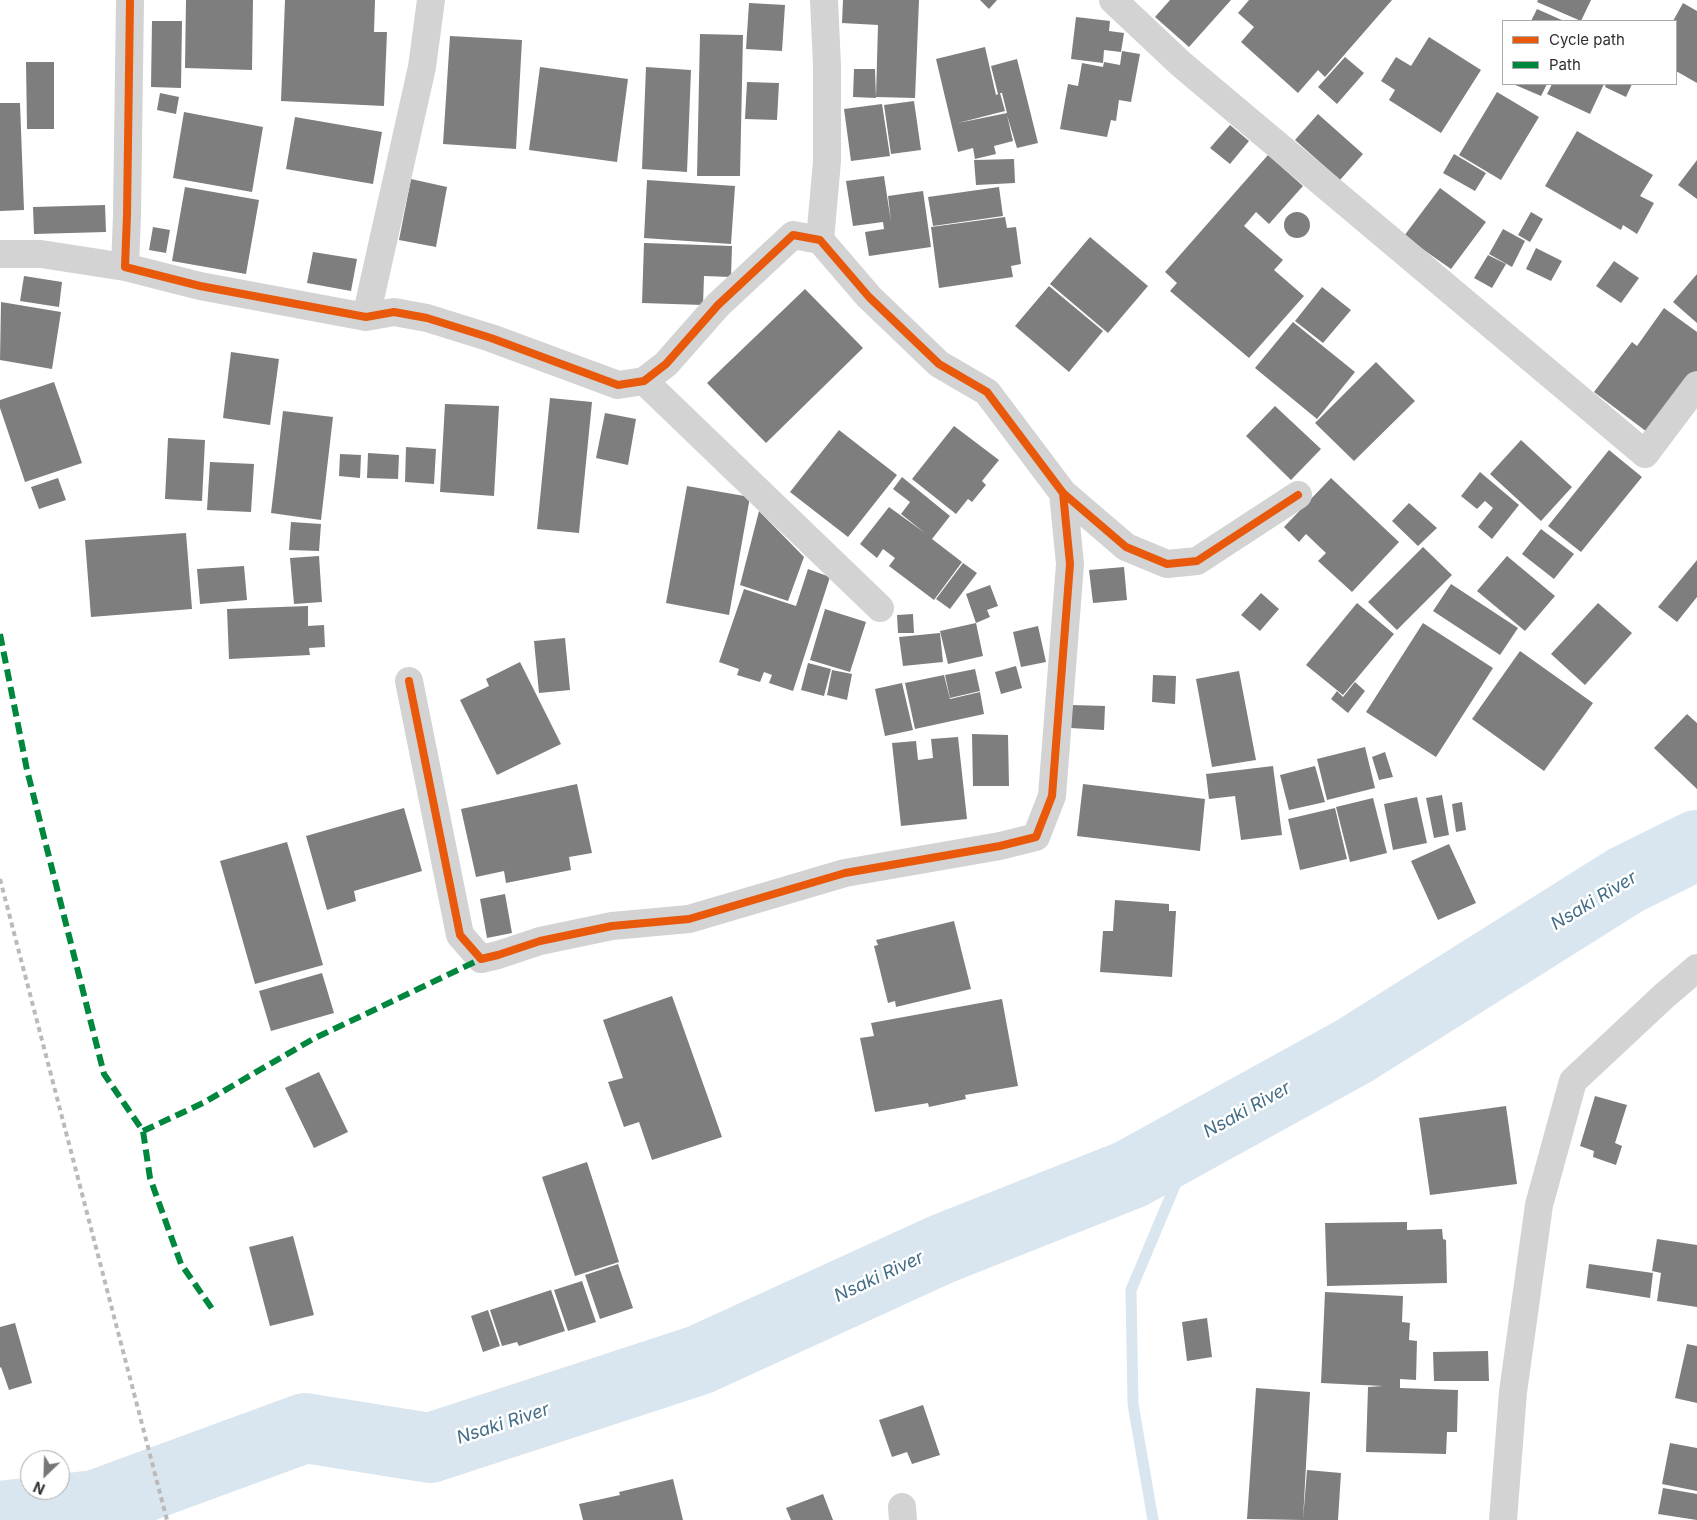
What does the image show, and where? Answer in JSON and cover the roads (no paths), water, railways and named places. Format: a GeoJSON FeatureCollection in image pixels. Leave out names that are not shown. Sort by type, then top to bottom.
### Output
{"type":"FeatureCollection","features":[{"type":"Feature","properties":{"kind":"street"},"geometry":{"type":"LineString","coordinates":[[124,267],[127,215],[130,0]]}},
{"type":"Feature","properties":{"kind":"street"},"geometry":{"type":"LineString","coordinates":[[366,317],[422,67],[431,0]]}},
{"type":"Feature","properties":{"kind":"street"},"geometry":{"type":"LineString","coordinates":[[820,240],[828,161],[824,0]]}},
{"type":"Feature","properties":{"kind":"street"},"geometry":{"type":"LineString","coordinates":[[1113,0],[1181,64],[1645,454],[1697,385]]}},
{"type":"Feature","properties":{"kind":"street"},"geometry":{"type":"LineString","coordinates":[[0,254],[41,254],[124,267],[200,286],[366,317],[394,312],[428,318],[491,338],[618,385],[644,381],[666,364],[718,305],[793,235],[820,240],[869,297],[939,364],[987,392],[1063,492],[1126,547],[1167,564],[1198,561],[1298,495]]}},
{"type":"Feature","properties":{"kind":"street"},"geometry":{"type":"LineString","coordinates":[[644,381],[880,608]]}},
{"type":"Feature","properties":{"kind":"street"},"geometry":{"type":"LineString","coordinates":[[409,681],[460,935],[481,959],[540,941],[612,926],[689,920],[845,873],[1000,846],[1036,837],[1052,796],[1070,564],[1063,492]]}},
{"type":"Feature","properties":{"kind":"street"},"geometry":{"type":"LineString","coordinates":[[1503,1520],[1513,1392],[1539,1205],[1573,1080],[1697,968]]}},
{"type":"Feature","properties":{"kind":"waterway","name":"Nsaki River"},"geometry":{"type":"LineString","coordinates":[[0,1516],[95,1505],[305,1428],[430,1448],[699,1360],[942,1249],[1131,1174],[1354,1051],[1626,880],[1697,845]]}},
{"type":"Feature","properties":{"kind":"waterway"},"geometry":{"type":"LineString","coordinates":[[1153,1520],[1133,1404],[1131,1290],[1195,1138]]}},
{"type":"Feature","properties":{"kind":"railway"},"geometry":{"type":"LineString","coordinates":[[0,879],[167,1520]]}}]}
